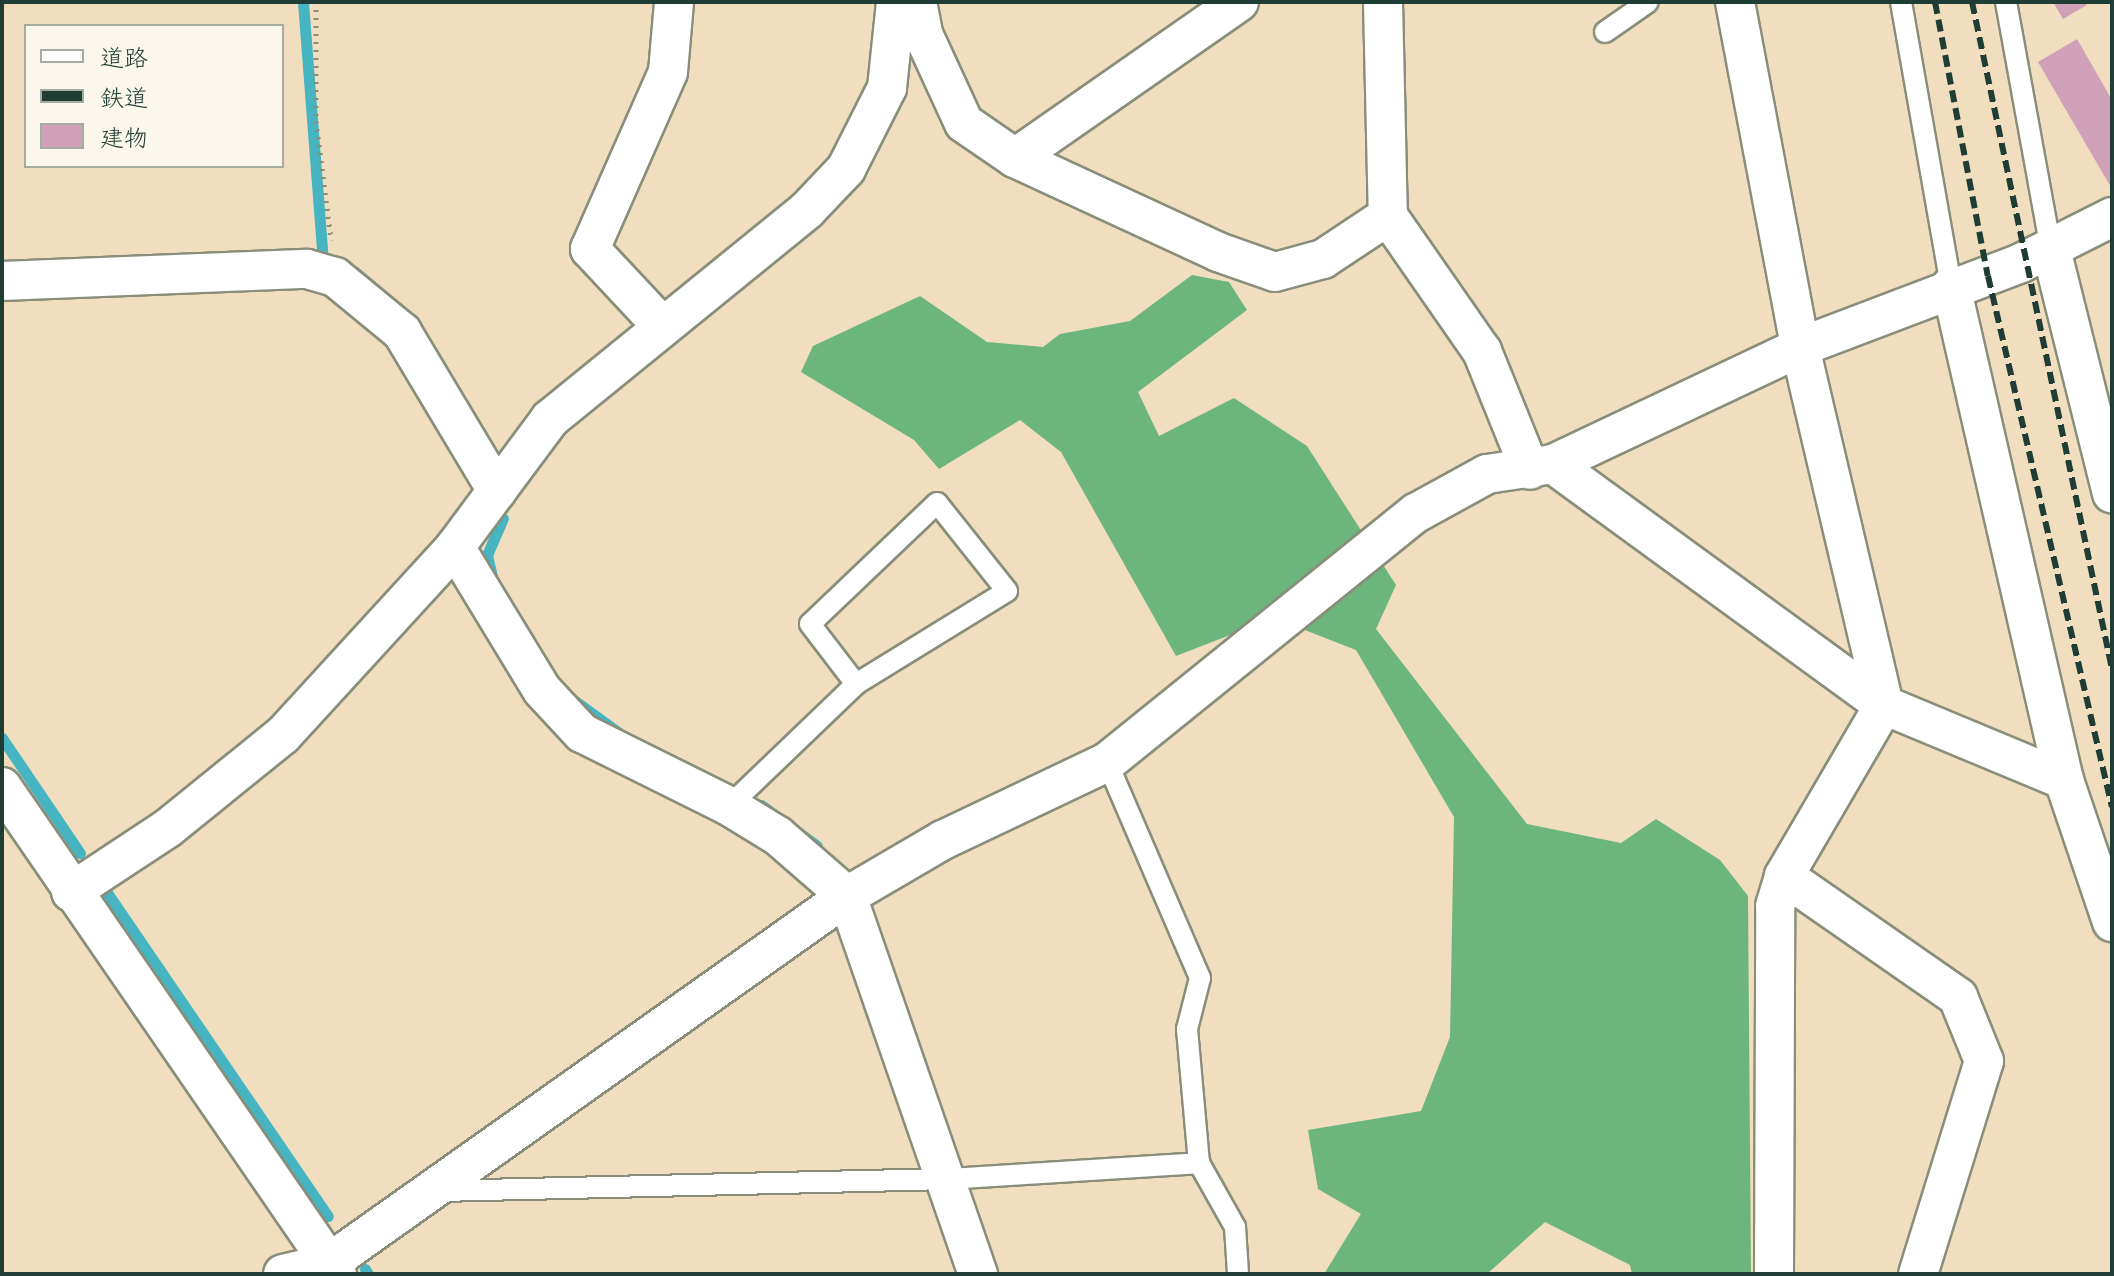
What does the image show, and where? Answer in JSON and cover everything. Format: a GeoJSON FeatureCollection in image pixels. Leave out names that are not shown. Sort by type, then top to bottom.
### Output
{"type":"FeatureCollection","features":[{"type":"Feature","properties":{"kind":"street"},"geometry":{"type":"LineString","coordinates":[[663,327],[590,249],[668,72],[674,2]]}},
{"type":"Feature","properties":{"kind":"street"},"geometry":{"type":"LineString","coordinates":[[71,892],[168,828],[283,735],[455,547],[550,419],[663,327],[846,169],[887,88],[896,2]]}},
{"type":"Feature","properties":{"kind":"street"},"geometry":{"type":"LineString","coordinates":[[917,2],[923,34],[964,123],[1015,158],[1275,272],[1323,259],[1388,216]]}},
{"type":"Feature","properties":{"kind":"street"},"geometry":{"type":"LineString","coordinates":[[1015,158],[1239,2]]}},
{"type":"Feature","properties":{"kind":"street"},"geometry":{"type":"LineString","coordinates":[[1383,2],[1388,216],[1482,351],[1542,467],[1884,705],[2064,780]]}},
{"type":"Feature","properties":{"kind":"street"},"geometry":{"type":"LineString","coordinates":[[1735,2],[1800,347],[1884,705],[1784,876],[1775,906],[1774,1274]]}},
{"type":"Feature","properties":{"kind":"street"},"geometry":{"type":"LineString","coordinates":[[283,1274],[333,1268],[430,1191],[847,896],[943,840],[1107,762],[1416,513],[1487,474],[1542,467],[1800,347],[2051,249],[2112,217]]}},
{"type":"Feature","properties":{"kind":"street"},"geometry":{"type":"LineString","coordinates":[[2051,249],[2112,494]]}},
{"type":"Feature","properties":{"kind":"street"},"geometry":{"type":"LineString","coordinates":[[2,281],[307,269],[335,277],[402,332],[497,491]]}},
{"type":"Feature","properties":{"kind":"street"},"geometry":{"type":"LineString","coordinates":[[1951,286],[2064,780],[2112,922]]}},
{"type":"Feature","properties":{"kind":"street"},"geometry":{"type":"LineString","coordinates":[[455,547],[542,690],[582,733],[729,806],[847,896],[948,1179],[978,1274]]}},
{"type":"Feature","properties":{"kind":"street"},"geometry":{"type":"LineString","coordinates":[[2,787],[71,892],[333,1268]]}},
{"type":"Feature","properties":{"kind":"street"},"geometry":{"type":"LineString","coordinates":[[1784,876],[1958,997],[1984,1061],[1918,1274]]}},
{"type":"Feature","properties":{"kind":"lane"},"geometry":{"type":"LineString","coordinates":[[1605,32],[1648,2]]}},
{"type":"Feature","properties":{"kind":"lane"},"geometry":{"type":"LineString","coordinates":[[1901,2],[1951,286]]}},
{"type":"Feature","properties":{"kind":"lane"},"geometry":{"type":"LineString","coordinates":[[2006,2],[2051,249]]}},
{"type":"Feature","properties":{"kind":"lane"},"geometry":{"type":"LineString","coordinates":[[729,806],[856,684],[1007,591],[937,503],[810,624],[856,684]]}},
{"type":"Feature","properties":{"kind":"lane"},"geometry":{"type":"LineString","coordinates":[[1107,762],[1200,978],[1187,1029],[1199,1163],[1235,1227],[1238,1274]]}},
{"type":"Feature","properties":{"kind":"lane"},"geometry":{"type":"LineString","coordinates":[[430,1191],[948,1179],[1199,1163]]}},
{"type":"Feature","properties":{"kind":"path"},"geometry":{"type":"LineString","coordinates":[[316,2],[316,121],[335,277]]}},
{"type":"Feature","properties":{"kind":"green space"},"geometry":{"type":"Polygon","coordinates":[[[1192,275],[1229,282],[1247,310],[1138,392],[1159,436],[1234,398],[1307,446],[1396,585],[1376,629],[1527,824],[1621,843],[1656,819],[1720,860],[1748,896],[1751,1274],[1632,1274],[1630,1265],[1545,1222],[1487,1274],[1324,1274],[1361,1214],[1318,1189],[1308,1130],[1421,1111],[1450,1037],[1454,817],[1356,650],[1274,618],[1176,656],[1061,452],[1020,420],[939,469],[914,440],[801,372],[813,346],[920,296],[987,342],[1043,347],[1060,334],[1130,321],[1192,275]]]}},
{"type":"Feature","properties":{"kind":"building"},"geometry":{"type":"Polygon","coordinates":[[[2053,2],[2085,2],[2087,5],[2063,19],[2053,2]]]}},
{"type":"Feature","properties":{"kind":"building"},"geometry":{"type":"Polygon","coordinates":[[[2077,39],[2112,100],[2112,189],[2038,62],[2077,39]]]}},
{"type":"Feature","properties":{"kind":"waterway"},"geometry":{"type":"LineString","coordinates":[[303,2],[322,251]]}},
{"type":"Feature","properties":{"kind":"waterway"},"geometry":{"type":"LineString","coordinates":[[354,271],[398,308]]}},
{"type":"Feature","properties":{"kind":"waterway"},"geometry":{"type":"LineString","coordinates":[[493,581],[487,555],[503,518]]}},
{"type":"Feature","properties":{"kind":"waterway"},"geometry":{"type":"LineString","coordinates":[[575,701],[619,733]]}},
{"type":"Feature","properties":{"kind":"waterway"},"geometry":{"type":"LineString","coordinates":[[2,738],[80,853]]}},
{"type":"Feature","properties":{"kind":"waterway"},"geometry":{"type":"LineString","coordinates":[[761,805],[817,846]]}},
{"type":"Feature","properties":{"kind":"waterway"},"geometry":{"type":"LineString","coordinates":[[108,894],[328,1216]]}},
{"type":"Feature","properties":{"kind":"waterway"},"geometry":{"type":"LineString","coordinates":[[365,1269],[368,1274]]}},
{"type":"Feature","properties":{"kind":"railway"},"geometry":{"type":"LineString","coordinates":[[1935,2],[1988,276],[2112,807]]}},
{"type":"Feature","properties":{"kind":"railway"},"geometry":{"type":"LineString","coordinates":[[1972,2],[2112,669]]}}]}
